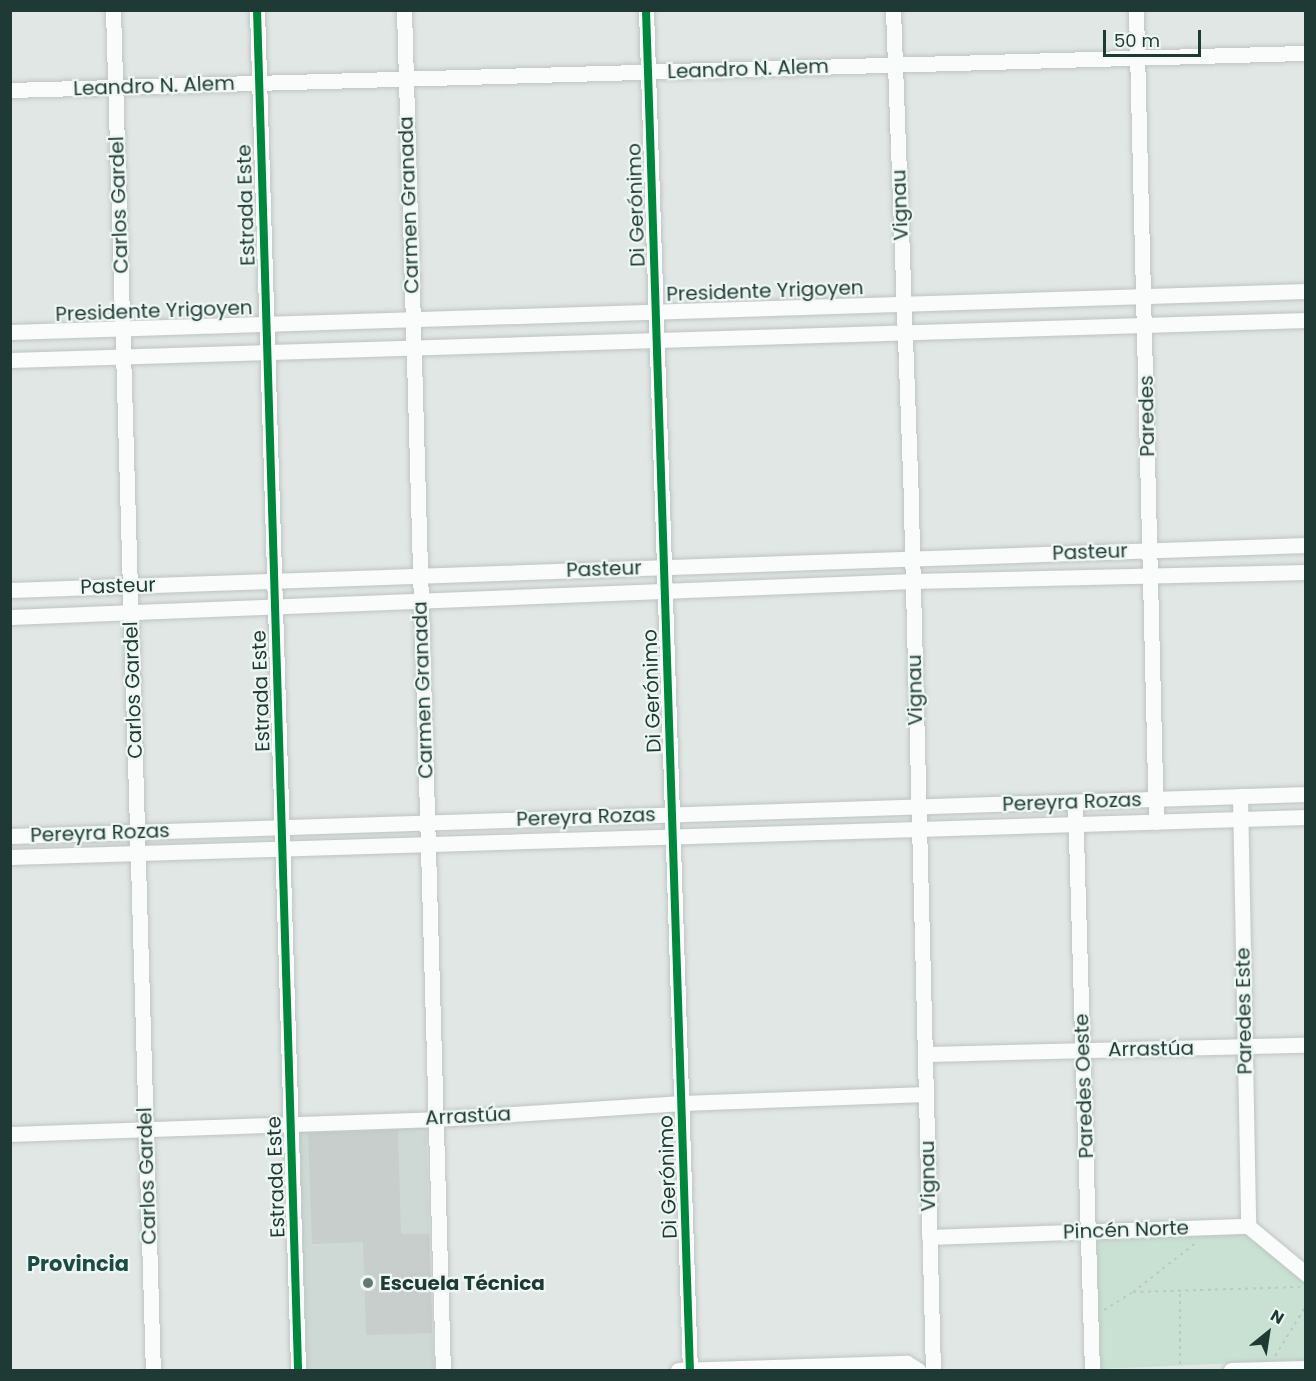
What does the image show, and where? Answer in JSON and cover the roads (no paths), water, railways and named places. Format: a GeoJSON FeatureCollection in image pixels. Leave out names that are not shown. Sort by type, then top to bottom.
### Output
{"type":"FeatureCollection","features":[{"type":"Feature","properties":{"kind":"street","name":"Carlos Gardel"},"geometry":{"type":"LineString","coordinates":[[113,10],[153,1371]]}},
{"type":"Feature","properties":{"kind":"street","name":"Estrada Este"},"geometry":{"type":"LineString","coordinates":[[257,10],[298,1371]]}},
{"type":"Feature","properties":{"kind":"street","name":"Carmen Granada"},"geometry":{"type":"LineString","coordinates":[[404,10],[443,1371]]}},
{"type":"Feature","properties":{"kind":"street","name":"Di Gerónimo"},"geometry":{"type":"LineString","coordinates":[[646,10],[690,1370]]}},
{"type":"Feature","properties":{"kind":"street","name":"Vignau"},"geometry":{"type":"LineString","coordinates":[[893,10],[913,581],[933,1371]]}},
{"type":"Feature","properties":{"kind":"street","name":"Paredes"},"geometry":{"type":"LineString","coordinates":[[1137,10],[1156,822]]}},
{"type":"Feature","properties":{"kind":"street","name":"Leandro N. Alem"},"geometry":{"type":"LineString","coordinates":[[10,90],[1305,53]]}},
{"type":"Feature","properties":{"kind":"street","name":"Presidente Yrigoyen"},"geometry":{"type":"LineString","coordinates":[[10,332],[1305,291]]}},
{"type":"Feature","properties":{"kind":"street"},"geometry":{"type":"LineString","coordinates":[[10,360],[1305,320]]}},
{"type":"Feature","properties":{"kind":"street","name":"Pasteur"},"geometry":{"type":"LineString","coordinates":[[10,590],[1305,545]]}},
{"type":"Feature","properties":{"kind":"street","name":"Pasteur"},"geometry":{"type":"LineString","coordinates":[[10,616],[913,581],[1305,572]]}},
{"type":"Feature","properties":{"kind":"street","name":"Pereyra Rozas"},"geometry":{"type":"LineString","coordinates":[[10,836],[1305,794]]}},
{"type":"Feature","properties":{"kind":"street","name":"Paredes Este"},"geometry":{"type":"LineString","coordinates":[[1240,796],[1248,1226]]}},
{"type":"Feature","properties":{"kind":"street","name":"Paredes Oeste"},"geometry":{"type":"LineString","coordinates":[[1075,802],[1092,1371]]}},
{"type":"Feature","properties":{"kind":"street","name":"Pereyra Rozas"},"geometry":{"type":"LineString","coordinates":[[10,857],[1305,818]]}},
{"type":"Feature","properties":{"kind":"street","name":"Arrastúa"},"geometry":{"type":"LineString","coordinates":[[925,1054],[1305,1045]]}},
{"type":"Feature","properties":{"kind":"street","name":"Arrastúa"},"geometry":{"type":"LineString","coordinates":[[10,1134],[436,1119],[682,1103],[926,1094]]}},
{"type":"Feature","properties":{"kind":"street"},"geometry":{"type":"LineString","coordinates":[[1248,1226],[1305,1274]]}},
{"type":"Feature","properties":{"kind":"street","name":"Pincén Norte"},"geometry":{"type":"LineString","coordinates":[[929,1237],[1248,1226]]}},
{"type":"Feature","properties":{"kind":"street"},"geometry":{"type":"LineString","coordinates":[[678,1371],[907,1363],[918,1371]]}},
{"type":"Feature","properties":{"kind":"street"},"geometry":{"type":"LineString","coordinates":[[1231,1371],[1270,1367],[1305,1368]]}},
{"type":"Feature","properties":{"kind":"place","name":"Escuela Técnica"},"geometry":{"type":"Point","coordinates":[368,1283]}},
{"type":"Feature","properties":{"kind":"district","name":"Provincia"},"geometry":{"type":"Point","coordinates":[78,1264]}}]}
